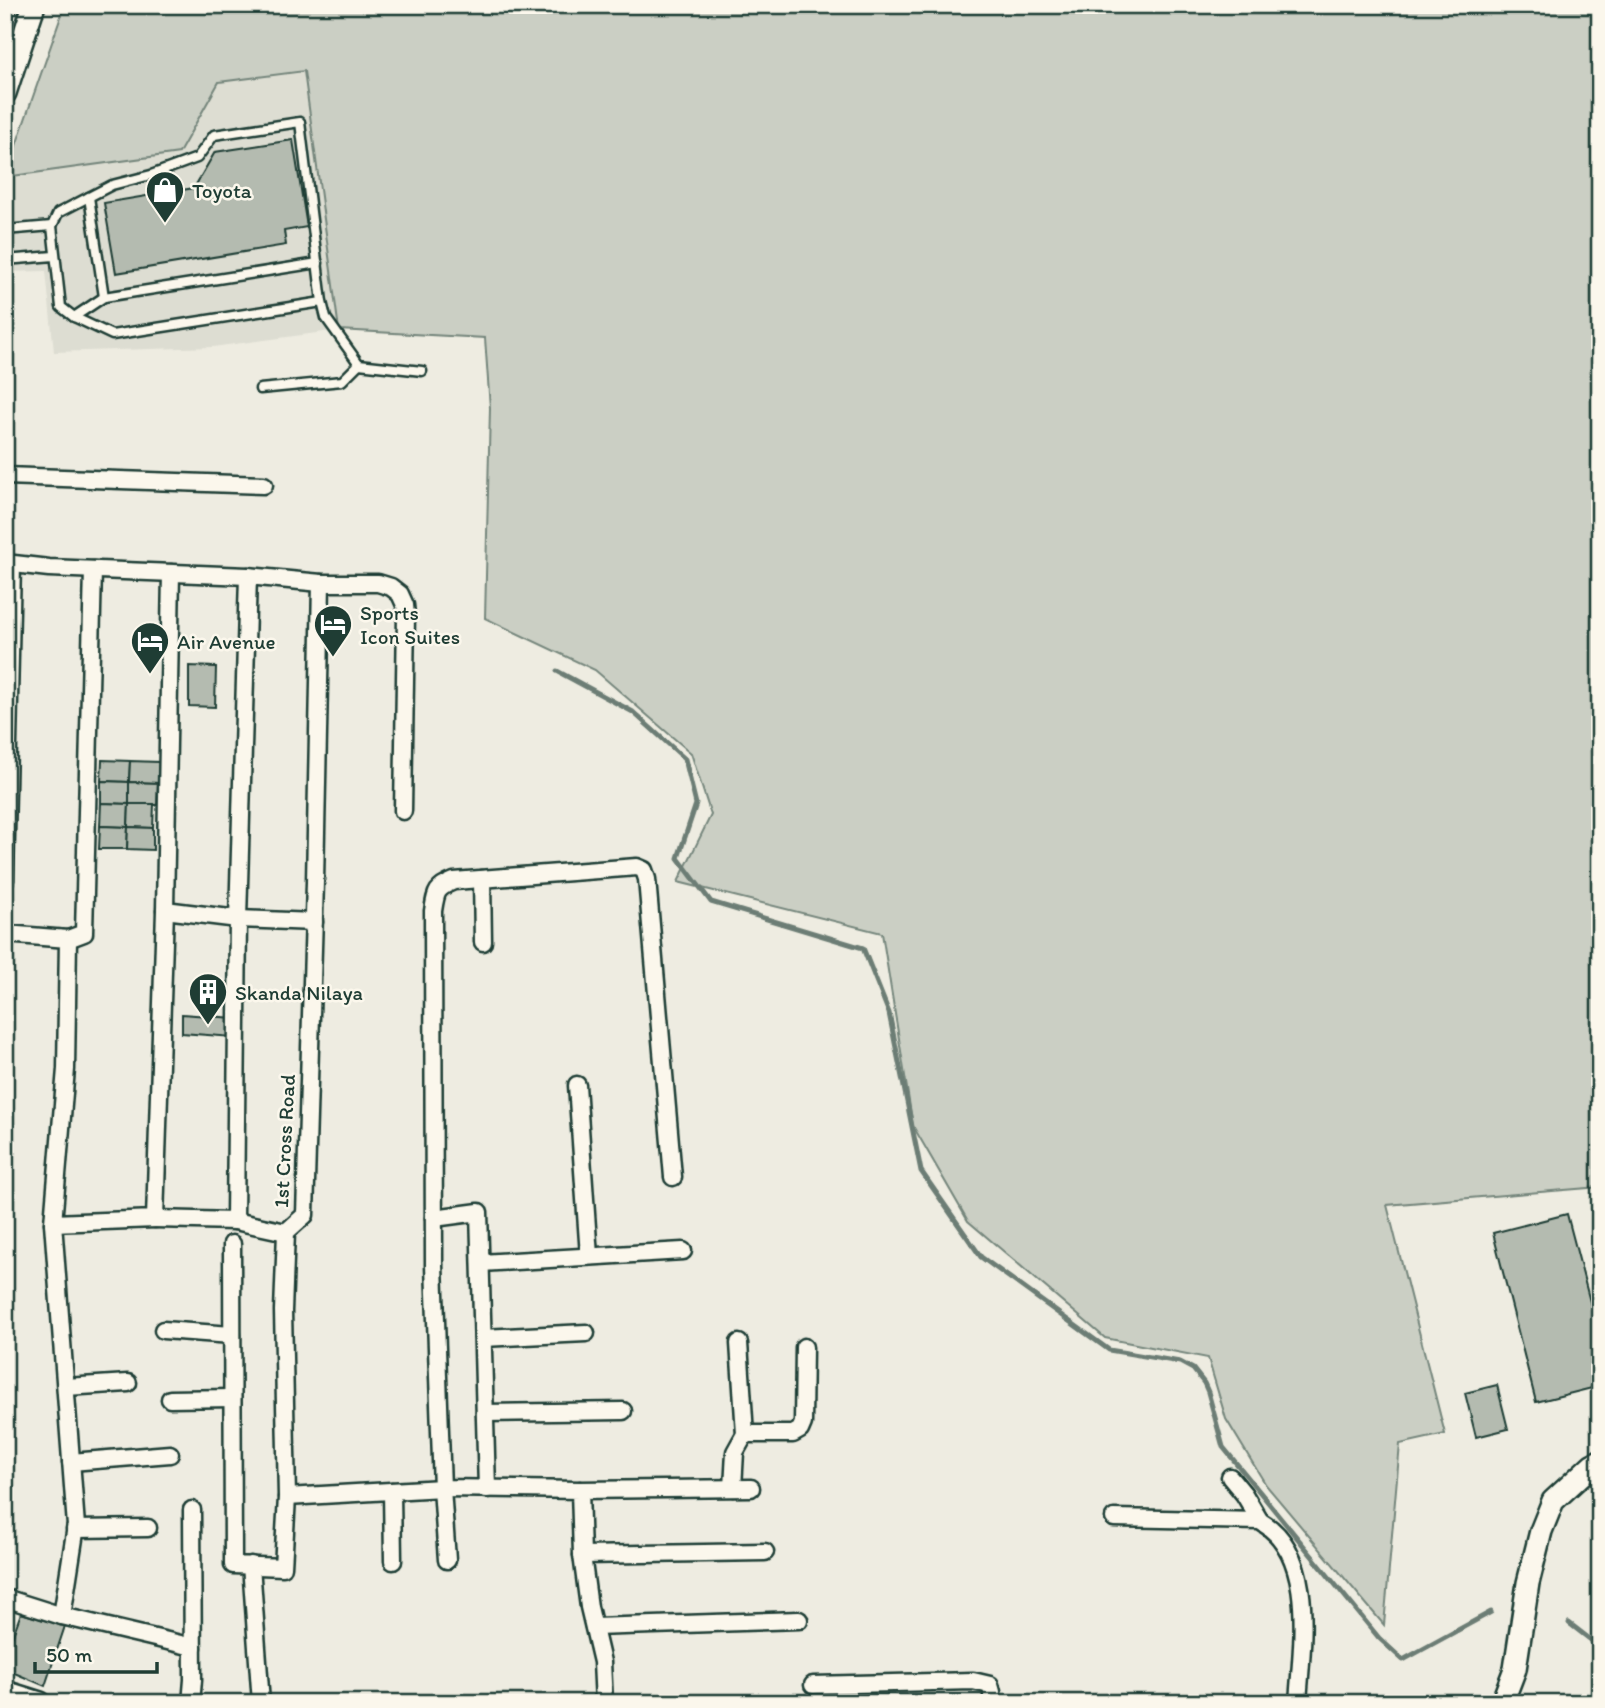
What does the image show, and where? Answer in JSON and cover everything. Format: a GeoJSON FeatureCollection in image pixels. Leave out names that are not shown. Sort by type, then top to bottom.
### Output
{"type":"FeatureCollection","features":[{"type":"Feature","properties":{"kind":"street"},"geometry":{"type":"LineString","coordinates":[[5,93],[34,5]]}},
{"type":"Feature","properties":{"kind":"street"},"geometry":{"type":"LineString","coordinates":[[5,476],[264,485]]}},
{"type":"Feature","properties":{"kind":"street"},"geometry":{"type":"LineString","coordinates":[[5,880],[9,563],[49,568],[248,576],[321,583],[378,583],[391,587],[400,594],[405,605],[403,811]]}},
{"type":"Feature","properties":{"kind":"street"},"geometry":{"type":"LineString","coordinates":[[5,934],[68,939],[84,933],[93,570]]}},
{"type":"Feature","properties":{"kind":"street"},"geometry":{"type":"LineString","coordinates":[[155,1219],[165,910],[171,573]]}},
{"type":"Feature","properties":{"kind":"street"},"geometry":{"type":"LineString","coordinates":[[234,1221],[238,919],[248,576]]}},
{"type":"Feature","properties":{"kind":"street","name":"1st Cross Road"},"geometry":{"type":"LineString","coordinates":[[251,1565],[283,1567],[287,1497],[283,1311],[286,1232],[305,1215],[321,583]]}},
{"type":"Feature","properties":{"kind":"street"},"geometry":{"type":"LineString","coordinates":[[447,1560],[434,1265],[433,911],[435,896],[440,887],[454,881],[637,867],[645,870],[673,1177]]}},
{"type":"Feature","properties":{"kind":"street"},"geometry":{"type":"LineString","coordinates":[[482,879],[483,942]]}},
{"type":"Feature","properties":{"kind":"street"},"geometry":{"type":"LineString","coordinates":[[165,910],[238,919],[314,922]]}},
{"type":"Feature","properties":{"kind":"street"},"geometry":{"type":"LineString","coordinates":[[62,1615],[75,1529],[53,1223],[66,1069],[68,939]]}},
{"type":"Feature","properties":{"kind":"street"},"geometry":{"type":"LineString","coordinates":[[577,1085],[589,1256]]}},
{"type":"Feature","properties":{"kind":"street"},"geometry":{"type":"LineString","coordinates":[[434,1218],[479,1212],[487,1489]]}},
{"type":"Feature","properties":{"kind":"street"},"geometry":{"type":"LineString","coordinates":[[53,1223],[155,1219],[234,1221],[286,1232]]}},
{"type":"Feature","properties":{"kind":"street"},"geometry":{"type":"LineString","coordinates":[[232,1244],[233,1565],[251,1565],[261,1703]]}},
{"type":"Feature","properties":{"kind":"street"},"geometry":{"type":"LineString","coordinates":[[481,1263],[683,1251]]}},
{"type":"Feature","properties":{"kind":"street"},"geometry":{"type":"LineString","coordinates":[[163,1331],[232,1335]]}},
{"type":"Feature","properties":{"kind":"street"},"geometry":{"type":"LineString","coordinates":[[483,1338],[586,1333]]}},
{"type":"Feature","properties":{"kind":"street"},"geometry":{"type":"LineString","coordinates":[[733,1489],[734,1452],[745,1434],[739,1343]]}},
{"type":"Feature","properties":{"kind":"street"},"geometry":{"type":"LineString","coordinates":[[745,1434],[793,1434],[800,1430],[803,1423],[804,1347]]}},
{"type":"Feature","properties":{"kind":"street"},"geometry":{"type":"LineString","coordinates":[[65,1387],[128,1383]]}},
{"type":"Feature","properties":{"kind":"street"},"geometry":{"type":"LineString","coordinates":[[170,1399],[232,1398]]}},
{"type":"Feature","properties":{"kind":"street"},"geometry":{"type":"LineString","coordinates":[[485,1413],[623,1411]]}},
{"type":"Feature","properties":{"kind":"street"},"geometry":{"type":"LineString","coordinates":[[71,1462],[170,1454]]}},
{"type":"Feature","properties":{"kind":"street"},"geometry":{"type":"LineString","coordinates":[[1507,1697],[1515,1670],[1528,1583],[1541,1531],[1553,1502],[1592,1465],[1600,1461]]}},
{"type":"Feature","properties":{"kind":"street"},"geometry":{"type":"LineString","coordinates":[[1230,1477],[1260,1521]]}},
{"type":"Feature","properties":{"kind":"street"},"geometry":{"type":"LineString","coordinates":[[287,1497],[442,1488],[751,1488]]}},
{"type":"Feature","properties":{"kind":"street"},"geometry":{"type":"LineString","coordinates":[[580,1490],[582,1555],[589,1607],[602,1662],[604,1703]]}},
{"type":"Feature","properties":{"kind":"street"},"geometry":{"type":"LineString","coordinates":[[392,1491],[393,1561]]}},
{"type":"Feature","properties":{"kind":"street"},"geometry":{"type":"LineString","coordinates":[[191,1703],[192,1510]]}},
{"type":"Feature","properties":{"kind":"street"},"geometry":{"type":"LineString","coordinates":[[1114,1518],[1260,1521],[1269,1526],[1291,1557],[1298,1578],[1304,1619],[1298,1703]]}},
{"type":"Feature","properties":{"kind":"street"},"geometry":{"type":"LineString","coordinates":[[75,1529],[148,1528]]}},
{"type":"Feature","properties":{"kind":"street"},"geometry":{"type":"LineString","coordinates":[[582,1555],[765,1552]]}},
{"type":"Feature","properties":{"kind":"street"},"geometry":{"type":"LineString","coordinates":[[5,1598],[193,1647]]}},
{"type":"Feature","properties":{"kind":"street"},"geometry":{"type":"LineString","coordinates":[[594,1628],[799,1620]]}},
{"type":"Feature","properties":{"kind":"street"},"geometry":{"type":"LineString","coordinates":[[813,1685],[973,1681],[990,1685],[992,1703]]}},
{"type":"Feature","properties":{"kind":"street"},"geometry":{"type":"LineString","coordinates":[[5,1692],[40,1703]]}},
{"type":"Feature","properties":{"kind":"lane"},"geometry":{"type":"LineString","coordinates":[[322,302],[112,335],[74,317],[61,307],[52,226],[58,214],[112,185],[197,159],[214,135],[300,122],[326,318],[359,364],[422,371]]}},
{"type":"Feature","properties":{"kind":"lane"},"geometry":{"type":"LineString","coordinates":[[89,197],[104,297]]}},
{"type":"Feature","properties":{"kind":"lane"},"geometry":{"type":"LineString","coordinates":[[5,230],[52,226]]}},
{"type":"Feature","properties":{"kind":"lane"},"geometry":{"type":"LineString","coordinates":[[5,260],[54,256]]}},
{"type":"Feature","properties":{"kind":"lane"},"geometry":{"type":"LineString","coordinates":[[74,317],[104,297],[317,263]]}},
{"type":"Feature","properties":{"kind":"lane"},"geometry":{"type":"LineString","coordinates":[[260,389],[342,381],[359,364]]}},
{"type":"Feature","properties":{"kind":"shaded area"},"geometry":{"type":"Polygon","coordinates":[[[65,5],[1600,5],[1600,1187],[1387,1205],[1445,1434],[1400,1444],[1384,1625],[1266,1485],[1226,1419],[1208,1358],[1105,1338],[968,1221],[913,1126],[882,933],[678,882],[711,815],[691,753],[595,670],[485,618],[490,408],[485,338],[339,330],[304,71],[219,82],[179,153],[5,177],[65,5]]]}},
{"type":"Feature","properties":{"kind":"shaded area","name":"Toyota"},"geometry":{"type":"Polygon","coordinates":[[[304,71],[339,330],[213,347],[54,352],[46,271],[5,272],[5,177],[179,153],[219,82],[304,71]]]}},
{"type":"Feature","properties":{"kind":"building"},"geometry":{"type":"Polygon","coordinates":[[[293,140],[307,227],[284,231],[286,245],[116,273],[104,203],[194,188],[215,152],[293,140]]]}},
{"type":"Feature","properties":{"kind":"building"},"geometry":{"type":"Polygon","coordinates":[[[189,666],[216,667],[215,707],[189,706],[189,666]]]}},
{"type":"Feature","properties":{"kind":"building"},"geometry":{"type":"Polygon","coordinates":[[[102,760],[130,761],[129,782],[101,781],[102,760]]]}},
{"type":"Feature","properties":{"kind":"building"},"geometry":{"type":"Polygon","coordinates":[[[130,761],[159,762],[158,783],[129,782],[130,761]]]}},
{"type":"Feature","properties":{"kind":"building"},"geometry":{"type":"Polygon","coordinates":[[[101,781],[129,782],[129,804],[101,803],[101,781]]]}},
{"type":"Feature","properties":{"kind":"building"},"geometry":{"type":"Polygon","coordinates":[[[129,782],[158,783],[157,805],[129,804],[129,782]]]}},
{"type":"Feature","properties":{"kind":"building"},"geometry":{"type":"Polygon","coordinates":[[[101,803],[129,804],[128,827],[100,826],[101,803]]]}},
{"type":"Feature","properties":{"kind":"building"},"geometry":{"type":"Polygon","coordinates":[[[129,804],[154,804],[153,828],[128,827],[129,804]]]}},
{"type":"Feature","properties":{"kind":"building"},"geometry":{"type":"Polygon","coordinates":[[[100,826],[128,827],[127,849],[99,849],[100,826]]]}},
{"type":"Feature","properties":{"kind":"building"},"geometry":{"type":"Polygon","coordinates":[[[128,827],[153,828],[153,850],[127,849],[128,827]]]}},
{"type":"Feature","properties":{"kind":"building","name":"Skanda Nilaya"},"geometry":{"type":"Polygon","coordinates":[[[182,1014],[234,1018],[233,1037],[182,1033],[182,1014]]]}},
{"type":"Feature","properties":{"kind":"building"},"geometry":{"type":"Polygon","coordinates":[[[1567,1214],[1600,1340],[1600,1386],[1536,1402],[1493,1233],[1567,1214]]]}},
{"type":"Feature","properties":{"kind":"building"},"geometry":{"type":"Polygon","coordinates":[[[1497,1385],[1508,1429],[1476,1437],[1465,1393],[1497,1385]]]}},
{"type":"Feature","properties":{"kind":"building"},"geometry":{"type":"Polygon","coordinates":[[[21,1613],[65,1626],[45,1686],[5,1669],[5,1657],[21,1613]]]}},
{"type":"Feature","properties":{"kind":"waterway"},"geometry":{"type":"LineString","coordinates":[[557,671],[633,712],[685,759],[696,804],[678,858],[711,902],[863,948],[889,1013],[921,1171],[981,1257],[1109,1350],[1180,1362],[1193,1369],[1208,1392],[1223,1447],[1379,1638],[1403,1660],[1491,1612]]}},
{"type":"Feature","properties":{"kind":"waterway"},"geometry":{"type":"LineString","coordinates":[[1569,1623],[1600,1647]]}},
{"type":"Feature","properties":{"kind":"railway"},"geometry":{"type":"LineString","coordinates":[[5,34],[15,5]]}},
{"type":"Feature","properties":{"kind":"place","name":"Toyota"},"geometry":{"type":"Point","coordinates":[165,224]}},
{"type":"Feature","properties":{"kind":"place","name":"Sports Icon Suites"},"geometry":{"type":"Point","coordinates":[333,658]}},
{"type":"Feature","properties":{"kind":"place","name":"Air Avenue"},"geometry":{"type":"Point","coordinates":[150,675]}},
{"type":"Feature","properties":{"kind":"place","name":"Skanda Nilaya"},"geometry":{"type":"Point","coordinates":[208,1026]}}]}
